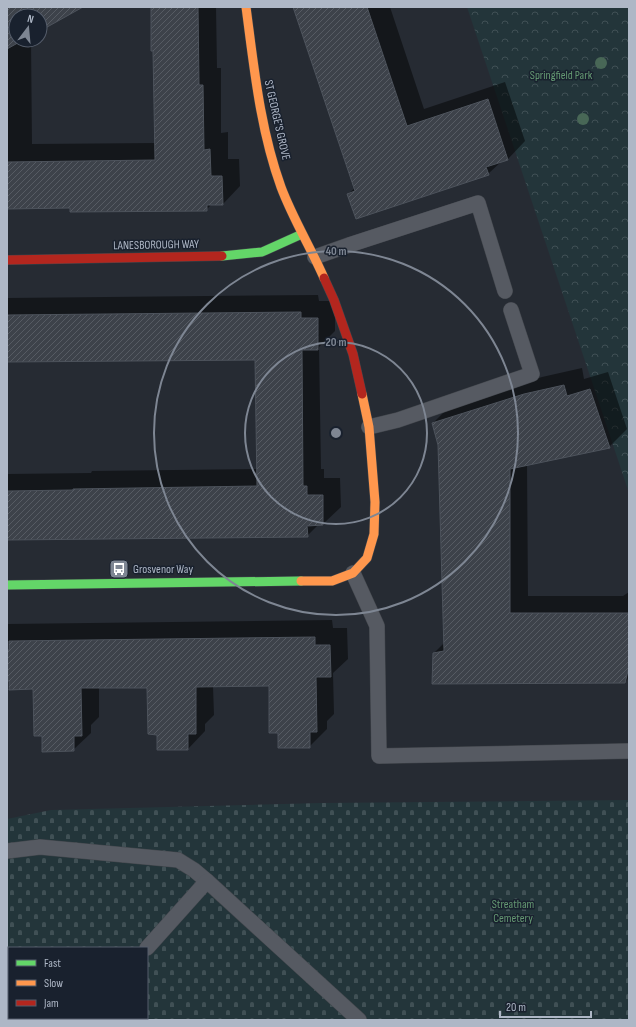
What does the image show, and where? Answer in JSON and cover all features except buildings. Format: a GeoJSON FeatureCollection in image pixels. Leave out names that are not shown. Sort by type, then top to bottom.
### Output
{"type":"FeatureCollection","features":[{"type":"Feature","properties":{"kind":"street","name":"ST GEORGE'S GROVE"},"geometry":{"type":"LineString","coordinates":[[246,7],[257,93],[267,139],[281,186],[302,234]]}},
{"type":"Feature","properties":{"kind":"street"},"geometry":{"type":"LineString","coordinates":[[7,585],[332,581],[353,573],[367,558],[374,534],[375,502],[369,427],[352,354],[334,300],[315,257],[302,234]]}},
{"type":"Feature","properties":{"kind":"street","name":"LANESBOROUGH WAY"},"geometry":{"type":"LineString","coordinates":[[7,260],[226,256],[262,252],[302,234]]}},
{"type":"Feature","properties":{"kind":"lane"},"geometry":{"type":"LineString","coordinates":[[315,257],[478,203],[505,291]]}},
{"type":"Feature","properties":{"kind":"lane"},"geometry":{"type":"LineString","coordinates":[[369,427],[398,420],[532,374],[511,310]]}},
{"type":"Feature","properties":{"kind":"lane"},"geometry":{"type":"LineString","coordinates":[[353,573],[377,626],[379,756],[629,751]]}},
{"type":"Feature","properties":{"kind":"lane"},"geometry":{"type":"LineString","coordinates":[[7,851],[40,847],[178,860],[207,880],[359,1020]]}},
{"type":"Feature","properties":{"kind":"lane"},"geometry":{"type":"LineString","coordinates":[[148,947],[207,880]]}},
{"type":"Feature","properties":{"kind":"green space","name":"Springfield Park"},"geometry":{"type":"Polygon","coordinates":[[[467,7],[629,7],[629,493],[467,7]]]}},
{"type":"Feature","properties":{"kind":"green space","name":"Streatham Cemetery"},"geometry":{"type":"Polygon","coordinates":[[[629,800],[629,1020],[7,1020],[7,819],[51,810],[321,803],[629,800]]]}},
{"type":"Feature","properties":{"kind":"traffic: fast"},"geometry":{"type":"LineString","coordinates":[[222,256],[262,252],[302,234]]}},
{"type":"Feature","properties":{"kind":"traffic: fast"},"geometry":{"type":"LineString","coordinates":[[7,585],[301,581]]}},
{"type":"Feature","properties":{"kind":"traffic: slow"},"geometry":{"type":"LineString","coordinates":[[246,7],[259,98],[274,165],[281,187],[296,222],[324,278]]}},
{"type":"Feature","properties":{"kind":"traffic: slow"},"geometry":{"type":"LineString","coordinates":[[301,581],[332,581],[353,573],[367,558],[374,534],[375,502],[369,427],[362,394]]}},
{"type":"Feature","properties":{"kind":"traffic: jam"},"geometry":{"type":"LineString","coordinates":[[7,260],[222,256]]}},
{"type":"Feature","properties":{"kind":"traffic: jam"},"geometry":{"type":"LineString","coordinates":[[324,278],[334,300],[353,354],[362,394]]}},
{"type":"Feature","properties":{"kind":"place","name":"Grosvenor Way"},"geometry":{"type":"Point","coordinates":[119,569]}}]}
